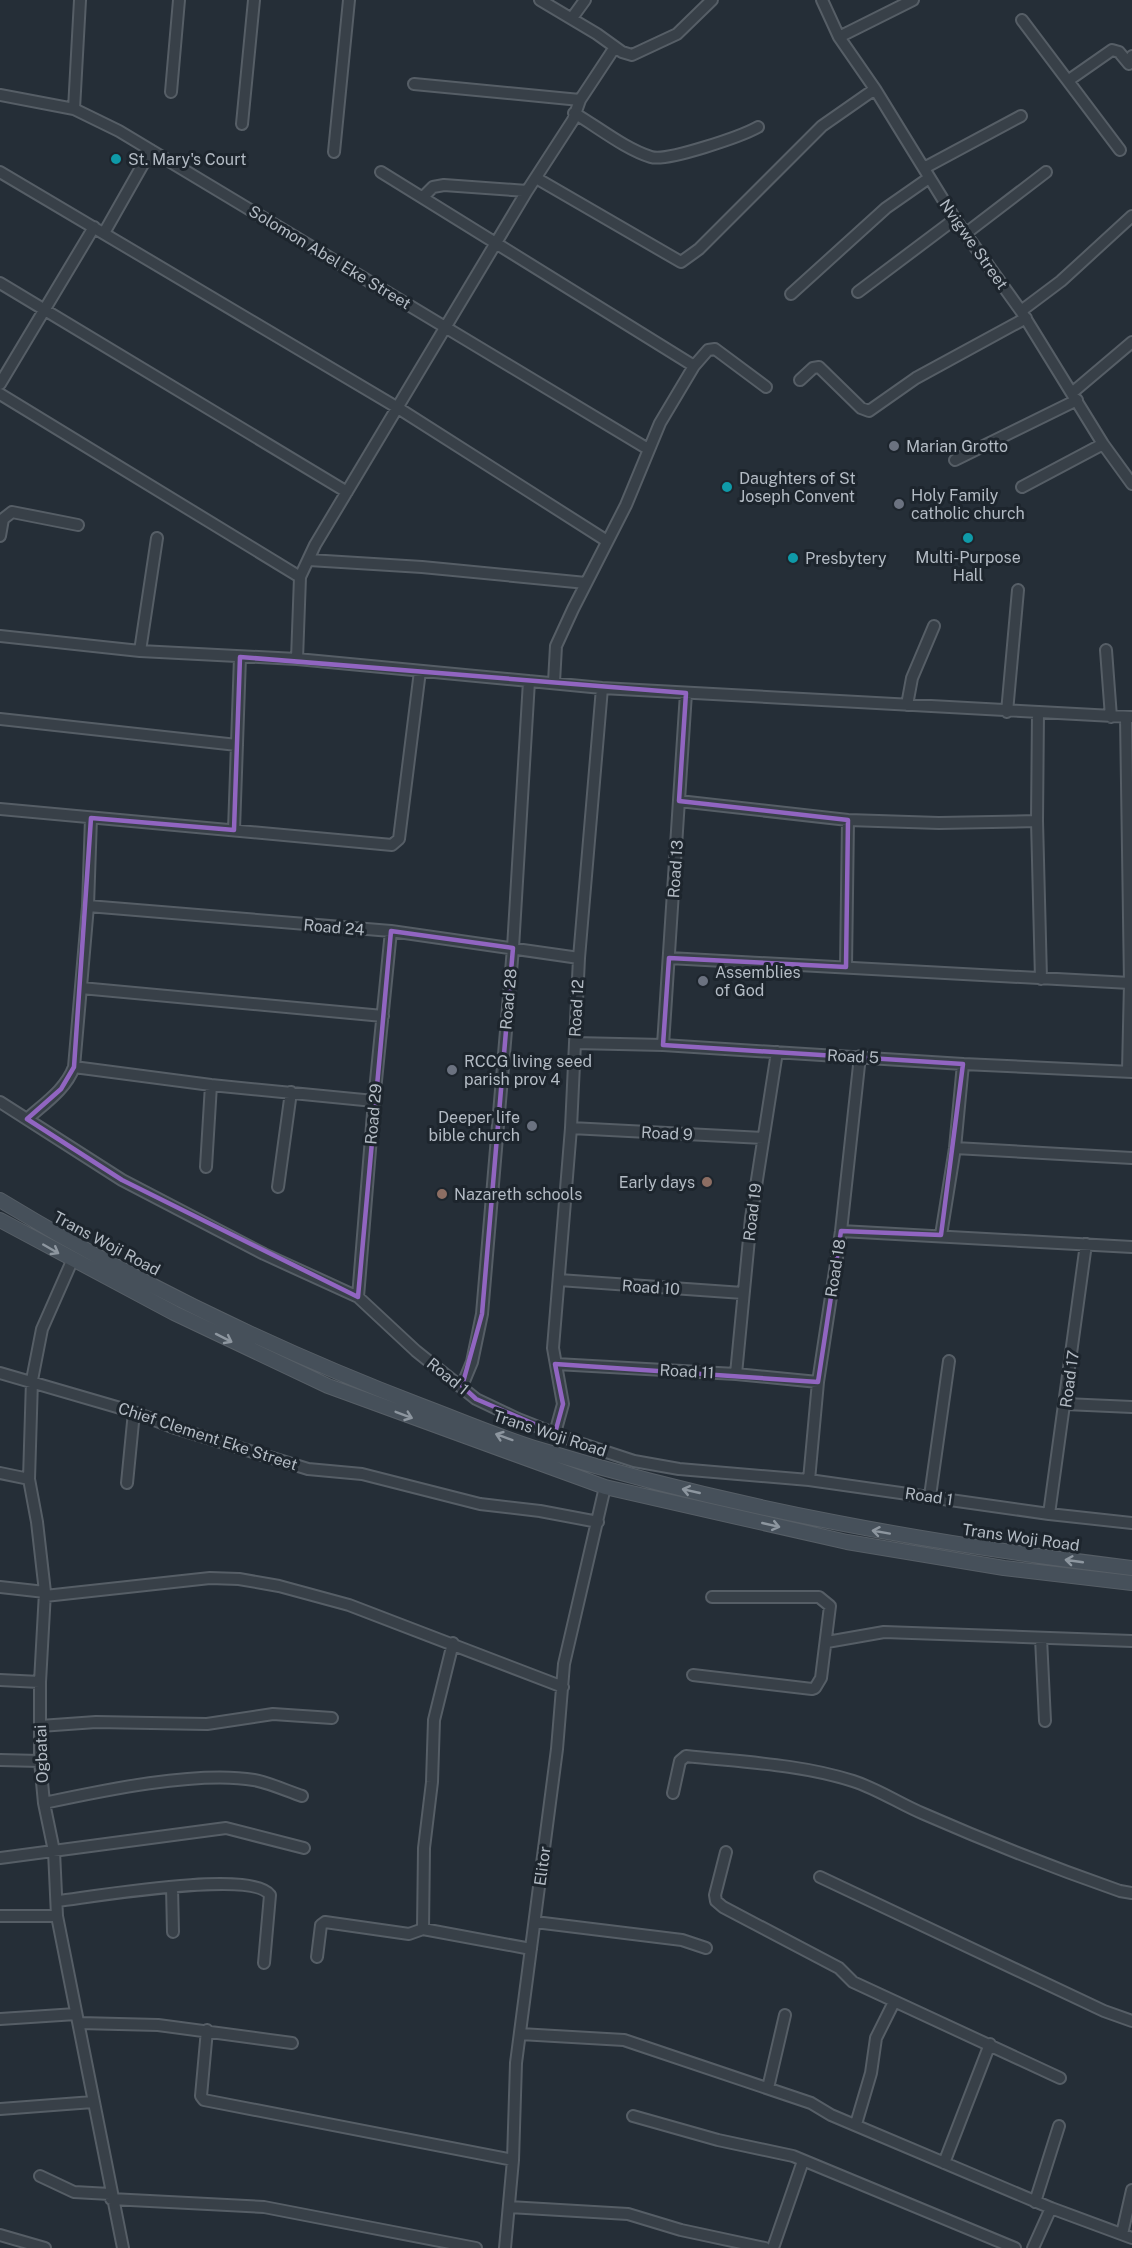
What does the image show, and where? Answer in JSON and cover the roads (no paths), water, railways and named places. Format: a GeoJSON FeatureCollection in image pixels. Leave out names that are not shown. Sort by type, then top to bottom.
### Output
{"type":"FeatureCollection","features":[{"type":"Feature","properties":{"kind":"main road","name":"Trans Woji Road"},"geometry":{"type":"LineString","coordinates":[[0,1200],[73,1245],[236,1328],[376,1388],[537,1449],[667,1486],[841,1525],[951,1545],[1132,1568]]}},
{"type":"Feature","properties":{"kind":"main road","name":"Trans Woji Road"},"geometry":{"type":"LineString","coordinates":[[0,1220],[72,1261],[240,1347],[328,1386],[604,1487],[847,1542],[1004,1568],[1132,1582]]}},
{"type":"Feature","properties":{"kind":"street"},"geometry":{"type":"LineString","coordinates":[[74,109],[80,0]]}},
{"type":"Feature","properties":{"kind":"street"},"geometry":{"type":"LineString","coordinates":[[171,92],[179,0]]}},
{"type":"Feature","properties":{"kind":"street"},"geometry":{"type":"LineString","coordinates":[[242,124],[254,0]]}},
{"type":"Feature","properties":{"kind":"street"},"geometry":{"type":"LineString","coordinates":[[334,152],[349,0]]}},
{"type":"Feature","properties":{"kind":"street"},"geometry":{"type":"LineString","coordinates":[[540,0],[615,47],[632,55],[661,42],[692,22],[712,0]]}},
{"type":"Feature","properties":{"kind":"street"},"geometry":{"type":"LineString","coordinates":[[572,18],[585,0]]}},
{"type":"Feature","properties":{"kind":"street","name":"Nvigwe Street"},"geometry":{"type":"LineString","coordinates":[[822,0],[839,37],[875,89],[955,219],[1023,315],[1103,444],[1131,480]]}},
{"type":"Feature","properties":{"kind":"street"},"geometry":{"type":"LineString","coordinates":[[839,37],[913,0]]}},
{"type":"Feature","properties":{"kind":"street"},"geometry":{"type":"LineString","coordinates":[[1022,20],[1120,150]]}},
{"type":"Feature","properties":{"kind":"street"},"geometry":{"type":"LineString","coordinates":[[297,659],[300,576],[347,492],[527,192],[573,120],[580,100],[615,47]]}},
{"type":"Feature","properties":{"kind":"street"},"geometry":{"type":"LineString","coordinates":[[1069,80],[1112,50],[1119,52],[1129,64],[1132,56]]}},
{"type":"Feature","properties":{"kind":"street"},"geometry":{"type":"LineString","coordinates":[[414,84],[580,100]]}},
{"type":"Feature","properties":{"kind":"street"},"geometry":{"type":"LineString","coordinates":[[536,178],[681,262],[699,249],[822,126],[875,89]]}},
{"type":"Feature","properties":{"kind":"street","name":"Solomon Abel Eke Street"},"geometry":{"type":"LineString","coordinates":[[0,95],[74,109],[152,150],[648,449]]}},
{"type":"Feature","properties":{"kind":"street"},"geometry":{"type":"LineString","coordinates":[[574,113],[635,150],[654,158],[741,136],[758,127]]}},
{"type":"Feature","properties":{"kind":"street"},"geometry":{"type":"LineString","coordinates":[[791,294],[926,173],[1021,116]]}},
{"type":"Feature","properties":{"kind":"street"},"geometry":{"type":"LineString","coordinates":[[0,384],[152,150]]}},
{"type":"Feature","properties":{"kind":"street"},"geometry":{"type":"LineString","coordinates":[[0,172],[398,408],[607,541]]}},
{"type":"Feature","properties":{"kind":"street"},"geometry":{"type":"LineString","coordinates":[[381,172],[694,366]]}},
{"type":"Feature","properties":{"kind":"street"},"geometry":{"type":"LineString","coordinates":[[965,234],[1046,172]]}},
{"type":"Feature","properties":{"kind":"street"},"geometry":{"type":"LineString","coordinates":[[423,197],[433,187],[444,185],[527,192]]}},
{"type":"Feature","properties":{"kind":"street"},"geometry":{"type":"LineString","coordinates":[[800,380],[813,368],[819,367],[861,408],[869,411],[916,378],[1023,315],[1132,216]]}},
{"type":"Feature","properties":{"kind":"street"},"geometry":{"type":"LineString","coordinates":[[858,292],[955,219]]}},
{"type":"Feature","properties":{"kind":"street"},"geometry":{"type":"LineString","coordinates":[[0,283],[347,492]]}},
{"type":"Feature","properties":{"kind":"street"},"geometry":{"type":"LineString","coordinates":[[955,460],[1075,396],[1132,342]]}},
{"type":"Feature","properties":{"kind":"street"},"geometry":{"type":"LineString","coordinates":[[554,682],[556,646],[626,506],[648,449],[694,366],[712,349],[766,387]]}},
{"type":"Feature","properties":{"kind":"street"},"geometry":{"type":"LineString","coordinates":[[0,394],[300,576]]}},
{"type":"Feature","properties":{"kind":"street"},"geometry":{"type":"LineString","coordinates":[[1022,487],[1103,444]]}},
{"type":"Feature","properties":{"kind":"street"},"geometry":{"type":"LineString","coordinates":[[0,536],[3,519],[12,512],[78,525]]}},
{"type":"Feature","properties":{"kind":"street"},"geometry":{"type":"LineString","coordinates":[[140,651],[158,538]]}},
{"type":"Feature","properties":{"kind":"street"},"geometry":{"type":"LineString","coordinates":[[309,560],[423,567],[586,583]]}},
{"type":"Feature","properties":{"kind":"street"},"geometry":{"type":"LineString","coordinates":[[1007,712],[1018,590]]}},
{"type":"Feature","properties":{"kind":"street"},"geometry":{"type":"LineString","coordinates":[[907,705],[912,678],[933,626]]}},
{"type":"Feature","properties":{"kind":"street"},"geometry":{"type":"LineString","coordinates":[[0,636],[140,651],[297,659],[602,688],[1129,717],[1130,1071]]}},
{"type":"Feature","properties":{"kind":"street"},"geometry":{"type":"LineString","coordinates":[[1106,650],[1111,717]]}},
{"type":"Feature","properties":{"kind":"street"},"geometry":{"type":"LineString","coordinates":[[234,830],[240,657]]}},
{"type":"Feature","properties":{"kind":"street"},"geometry":{"type":"LineString","coordinates":[[0,809],[392,845],[397,843],[420,671]]}},
{"type":"Feature","properties":{"kind":"street","name":"Road 28"},"geometry":{"type":"LineString","coordinates":[[462,1386],[472,1362],[482,1314],[513,948],[529,681]]}},
{"type":"Feature","properties":{"kind":"street","name":"Road 12"},"geometry":{"type":"LineString","coordinates":[[555,1433],[563,1404],[553,1348],[571,1128],[579,958],[602,688]]}},
{"type":"Feature","properties":{"kind":"street","name":"Road 13"},"geometry":{"type":"LineString","coordinates":[[663,1045],[686,693]]}},
{"type":"Feature","properties":{"kind":"street"},"geometry":{"type":"LineString","coordinates":[[1038,712],[1037,821],[1041,979]]}},
{"type":"Feature","properties":{"kind":"street"},"geometry":{"type":"LineString","coordinates":[[0,718],[237,745]]}},
{"type":"Feature","properties":{"kind":"street"},"geometry":{"type":"LineString","coordinates":[[679,801],[848,820],[939,823],[1037,821]]}},
{"type":"Feature","properties":{"kind":"street"},"geometry":{"type":"LineString","coordinates":[[27,1119],[62,1089],[74,1067],[88,906],[91,818]]}},
{"type":"Feature","properties":{"kind":"street"},"geometry":{"type":"LineString","coordinates":[[846,967],[848,820]]}},
{"type":"Feature","properties":{"kind":"street","name":"Road 24"},"geometry":{"type":"LineString","coordinates":[[88,906],[391,931],[579,958]]}},
{"type":"Feature","properties":{"kind":"street","name":"Road 29"},"geometry":{"type":"LineString","coordinates":[[358,1297],[391,931]]}},
{"type":"Feature","properties":{"kind":"street"},"geometry":{"type":"LineString","coordinates":[[669,958],[1130,983]]}},
{"type":"Feature","properties":{"kind":"street"},"geometry":{"type":"LineString","coordinates":[[81,988],[383,1016]]}},
{"type":"Feature","properties":{"kind":"street","name":"Road 5"},"geometry":{"type":"LineString","coordinates":[[575,1043],[663,1045],[963,1064],[1130,1071]]}},
{"type":"Feature","properties":{"kind":"street","name":"Road 19"},"geometry":{"type":"LineString","coordinates":[[736,1374],[743,1293],[763,1138],[777,1052]]}},
{"type":"Feature","properties":{"kind":"street","name":"Road 18"},"geometry":{"type":"LineString","coordinates":[[809,1480],[818,1382],[841,1231],[860,1056]]}},
{"type":"Feature","properties":{"kind":"street"},"geometry":{"type":"LineString","coordinates":[[941,1235],[955,1148],[963,1064]]}},
{"type":"Feature","properties":{"kind":"street"},"geometry":{"type":"LineString","coordinates":[[74,1067],[211,1085],[374,1101]]}},
{"type":"Feature","properties":{"kind":"street"},"geometry":{"type":"LineString","coordinates":[[206,1167],[211,1085]]}},
{"type":"Feature","properties":{"kind":"street"},"geometry":{"type":"LineString","coordinates":[[278,1188],[291,1092]]}},
{"type":"Feature","properties":{"kind":"street","name":"Road 1"},"geometry":{"type":"LineString","coordinates":[[0,1102],[122,1180],[264,1254],[358,1297],[416,1351],[476,1399],[555,1433],[645,1463],[679,1470],[809,1480],[1049,1514],[1132,1523]]}},
{"type":"Feature","properties":{"kind":"street","name":"Road 9"},"geometry":{"type":"LineString","coordinates":[[571,1128],[763,1138]]}},
{"type":"Feature","properties":{"kind":"street"},"geometry":{"type":"LineString","coordinates":[[955,1148],[1132,1158]]}},
{"type":"Feature","properties":{"kind":"street"},"geometry":{"type":"LineString","coordinates":[[841,1231],[1132,1247]]}},
{"type":"Feature","properties":{"kind":"street","name":"Road 17"},"geometry":{"type":"LineString","coordinates":[[1049,1514],[1086,1245]]}},
{"type":"Feature","properties":{"kind":"street","name":"Ogbatai"},"geometry":{"type":"LineString","coordinates":[[72,1261],[42,1329],[32,1380],[29,1479],[45,1594],[40,1682],[40,1761],[44,1803],[54,1851],[57,1916],[123,2248]]}},
{"type":"Feature","properties":{"kind":"street","name":"Road 10"},"geometry":{"type":"LineString","coordinates":[[559,1280],[743,1293]]}},
{"type":"Feature","properties":{"kind":"street"},"geometry":{"type":"LineString","coordinates":[[930,1496],[949,1361]]}},
{"type":"Feature","properties":{"kind":"street","name":"Road 11"},"geometry":{"type":"LineString","coordinates":[[556,1364],[736,1374],[818,1382]]}},
{"type":"Feature","properties":{"kind":"street","name":"Chief Clement Eke Street"},"geometry":{"type":"LineString","coordinates":[[0,1373],[32,1380],[308,1469],[362,1474],[480,1504],[540,1511],[598,1522]]}},
{"type":"Feature","properties":{"kind":"street"},"geometry":{"type":"LineString","coordinates":[[1065,1404],[1132,1407]]}},
{"type":"Feature","properties":{"kind":"street"},"geometry":{"type":"LineString","coordinates":[[127,1483],[134,1412]]}},
{"type":"Feature","properties":{"kind":"street"},"geometry":{"type":"LineString","coordinates":[[0,1473],[29,1479]]}},
{"type":"Feature","properties":{"kind":"street","name":"Elitor"},"geometry":{"type":"LineString","coordinates":[[505,2248],[513,2160],[520,2034],[562,1687],[568,1642],[598,1522],[604,1487]]}},
{"type":"Feature","properties":{"kind":"street"},"geometry":{"type":"LineString","coordinates":[[0,1587],[45,1594],[210,1578],[239,1579],[298,1590],[349,1605],[453,1643],[562,1687]]}},
{"type":"Feature","properties":{"kind":"street"},"geometry":{"type":"LineString","coordinates":[[693,1676],[815,1688],[821,1678],[830,1606],[819,1597],[712,1597]]}},
{"type":"Feature","properties":{"kind":"street"},"geometry":{"type":"LineString","coordinates":[[827,1642],[884,1632],[1132,1641]]}},
{"type":"Feature","properties":{"kind":"street"},"geometry":{"type":"LineString","coordinates":[[1041,1638],[1045,1721]]}},
{"type":"Feature","properties":{"kind":"street"},"geometry":{"type":"LineString","coordinates":[[423,1929],[424,1848],[432,1782],[434,1720],[453,1643]]}},
{"type":"Feature","properties":{"kind":"street"},"geometry":{"type":"LineString","coordinates":[[0,1680],[40,1682]]}},
{"type":"Feature","properties":{"kind":"street"},"geometry":{"type":"LineString","coordinates":[[40,1726],[96,1722],[207,1724],[273,1714],[332,1718]]}},
{"type":"Feature","properties":{"kind":"street"},"geometry":{"type":"LineString","coordinates":[[673,1793],[680,1761],[686,1756],[816,1772],[855,1782],[922,1814],[1028,1857],[1120,1892],[1132,1893]]}},
{"type":"Feature","properties":{"kind":"street"},"geometry":{"type":"LineString","coordinates":[[0,1760],[40,1761]]}},
{"type":"Feature","properties":{"kind":"street"},"geometry":{"type":"LineString","coordinates":[[44,1803],[86,1794],[211,1778],[256,1780],[302,1796]]}},
{"type":"Feature","properties":{"kind":"street"},"geometry":{"type":"LineString","coordinates":[[0,1858],[226,1828],[304,1848]]}},
{"type":"Feature","properties":{"kind":"street"},"geometry":{"type":"LineString","coordinates":[[726,1852],[715,1894],[716,1901],[743,1919],[839,1968],[853,1983],[1060,2078]]}},
{"type":"Feature","properties":{"kind":"street"},"geometry":{"type":"LineString","coordinates":[[820,1877],[1104,2011],[1132,2021]]}},
{"type":"Feature","properties":{"kind":"street"},"geometry":{"type":"LineString","coordinates":[[58,1901],[205,1882],[268,1892],[270,1895],[264,1963]]}},
{"type":"Feature","properties":{"kind":"street"},"geometry":{"type":"LineString","coordinates":[[172,1887],[174,1932]]}},
{"type":"Feature","properties":{"kind":"street"},"geometry":{"type":"LineString","coordinates":[[0,1916],[57,1916]]}},
{"type":"Feature","properties":{"kind":"street"},"geometry":{"type":"LineString","coordinates":[[317,1957],[321,1925],[325,1922],[409,1934],[423,1929],[531,1949]]}},
{"type":"Feature","properties":{"kind":"street"},"geometry":{"type":"LineString","coordinates":[[535,1922],[682,1940],[706,1948]]}},
{"type":"Feature","properties":{"kind":"street"},"geometry":{"type":"LineString","coordinates":[[856,2124],[871,2073],[876,2038],[894,2002]]}},
{"type":"Feature","properties":{"kind":"street"},"geometry":{"type":"LineString","coordinates":[[768,2088],[785,2015]]}},
{"type":"Feature","properties":{"kind":"street"},"geometry":{"type":"LineString","coordinates":[[0,2019],[78,2018],[207,2030],[292,2043]]}},
{"type":"Feature","properties":{"kind":"street"},"geometry":{"type":"LineString","coordinates":[[207,2030],[201,2096],[204,2100],[513,2160]]}},
{"type":"Feature","properties":{"kind":"street"},"geometry":{"type":"LineString","coordinates":[[520,2034],[624,2040],[768,2088],[1035,2202],[1128,2239],[1132,2190]]}},
{"type":"Feature","properties":{"kind":"street"},"geometry":{"type":"LineString","coordinates":[[944,2163],[990,2044]]}},
{"type":"Feature","properties":{"kind":"street"},"geometry":{"type":"LineString","coordinates":[[0,2109],[93,2102]]}},
{"type":"Feature","properties":{"kind":"street"},"geometry":{"type":"LineString","coordinates":[[633,2116],[718,2140],[793,2156],[1015,2248]]}},
{"type":"Feature","properties":{"kind":"street"},"geometry":{"type":"LineString","coordinates":[[1035,2202],[1059,2126]]}},
{"type":"Feature","properties":{"kind":"street"},"geometry":{"type":"LineString","coordinates":[[773,2248],[803,2161]]}},
{"type":"Feature","properties":{"kind":"street"},"geometry":{"type":"LineString","coordinates":[[40,2176],[74,2192],[264,2207],[476,2248]]}},
{"type":"Feature","properties":{"kind":"street"},"geometry":{"type":"LineString","coordinates":[[509,2207],[628,2214],[681,2230],[765,2248]]}},
{"type":"Feature","properties":{"kind":"street"},"geometry":{"type":"LineString","coordinates":[[1033,2248],[1051,2208]]}},
{"type":"Feature","properties":{"kind":"street"},"geometry":{"type":"LineString","coordinates":[[0,2235],[22,2245],[45,2248]]}},
{"type":"Feature","properties":{"kind":"place","name":"St. Mary's Court"},"geometry":{"type":"Point","coordinates":[116,159]}},
{"type":"Feature","properties":{"kind":"place","name":"Marian Grotto"},"geometry":{"type":"Point","coordinates":[894,446]}},
{"type":"Feature","properties":{"kind":"place","name":"Daughters of St Joseph Convent"},"geometry":{"type":"Point","coordinates":[727,487]}},
{"type":"Feature","properties":{"kind":"place","name":"Holy Family catholic church"},"geometry":{"type":"Point","coordinates":[899,504]}},
{"type":"Feature","properties":{"kind":"place","name":"Multi-Purpose Hall"},"geometry":{"type":"Point","coordinates":[968,538]}},
{"type":"Feature","properties":{"kind":"place","name":"Presbytery"},"geometry":{"type":"Point","coordinates":[793,558]}},
{"type":"Feature","properties":{"kind":"place","name":"Assemblies of God"},"geometry":{"type":"Point","coordinates":[703,981]}},
{"type":"Feature","properties":{"kind":"place","name":"RCCG living seed parish prov 4"},"geometry":{"type":"Point","coordinates":[452,1070]}},
{"type":"Feature","properties":{"kind":"place","name":"Deeper life bible church"},"geometry":{"type":"Point","coordinates":[532,1126]}},
{"type":"Feature","properties":{"kind":"place","name":"Early days"},"geometry":{"type":"Point","coordinates":[707,1182]}},
{"type":"Feature","properties":{"kind":"place","name":"Nazareth schools"},"geometry":{"type":"Point","coordinates":[442,1194]}}]}
